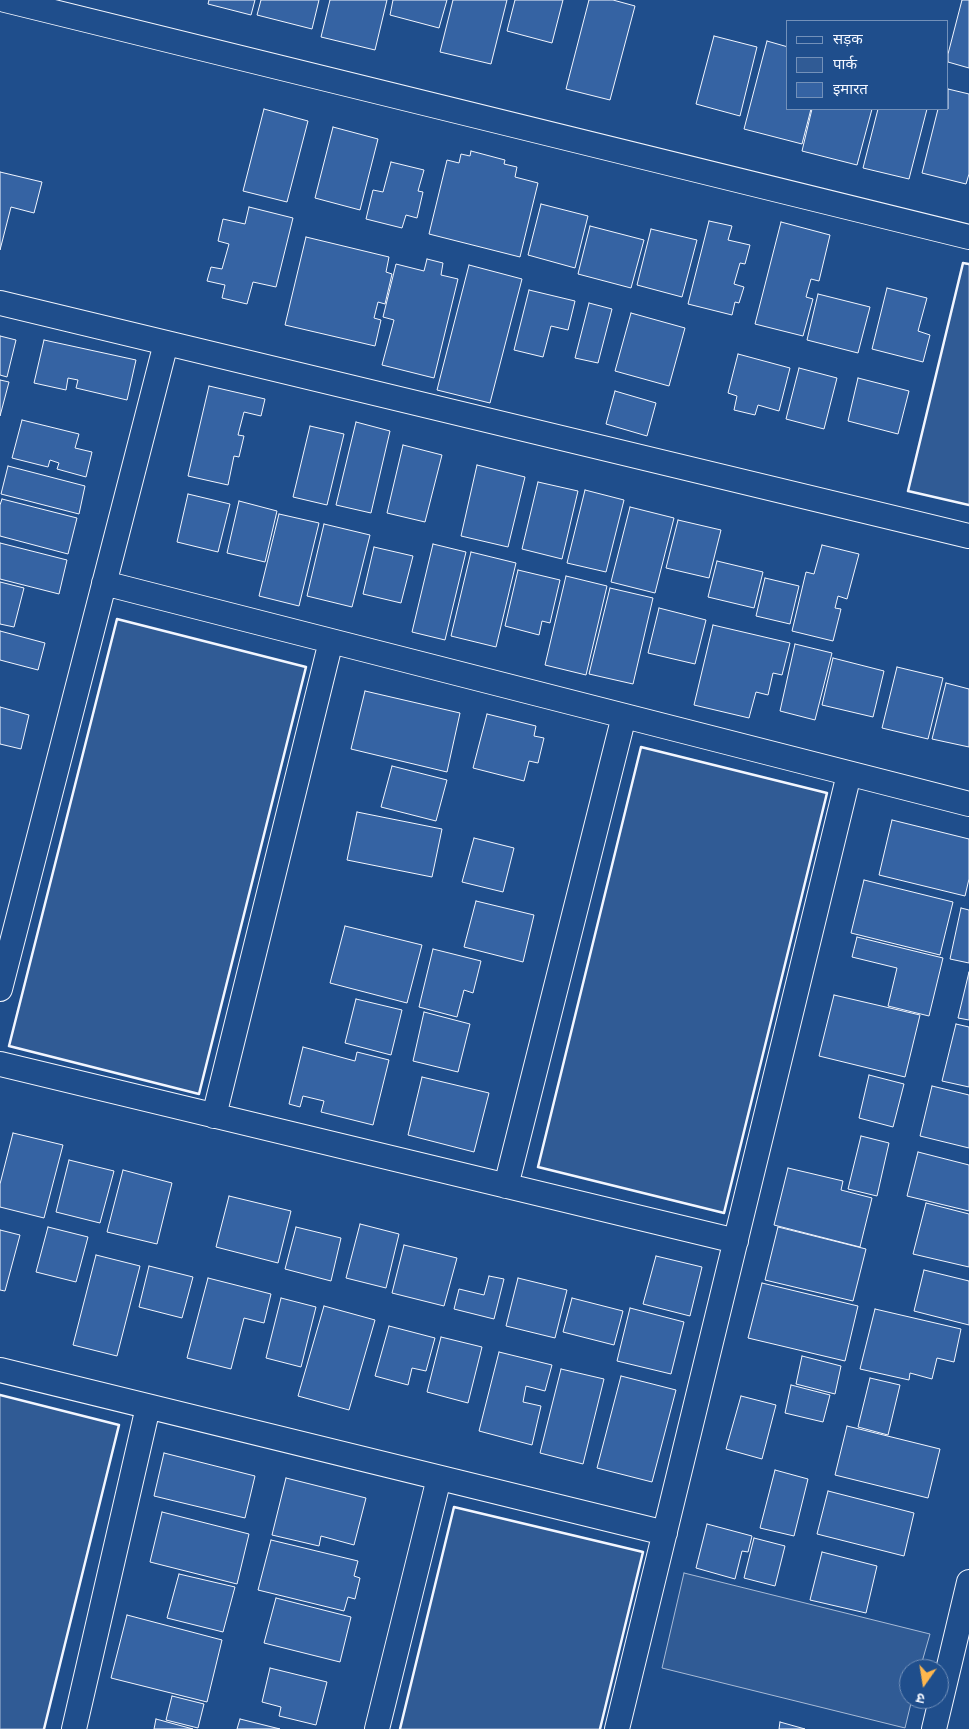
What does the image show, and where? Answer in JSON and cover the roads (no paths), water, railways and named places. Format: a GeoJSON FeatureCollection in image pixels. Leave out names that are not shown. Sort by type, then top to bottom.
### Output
{"type":"FeatureCollection","features":[{"type":"Feature","properties":{"kind":"street"},"geometry":{"type":"LineString","coordinates":[[5,0],[969,237]]}},
{"type":"Feature","properties":{"kind":"street"},"geometry":{"type":"LineString","coordinates":[[0,303],[969,536]]}},
{"type":"Feature","properties":{"kind":"street"},"geometry":{"type":"LineString","coordinates":[[0,989],[166,343]]}},
{"type":"Feature","properties":{"kind":"street"},"geometry":{"type":"LineString","coordinates":[[104,583],[969,804]]}},
{"type":"Feature","properties":{"kind":"street"},"geometry":{"type":"LineString","coordinates":[[214,1116],[332,641]]}},
{"type":"Feature","properties":{"kind":"street"},"geometry":{"type":"LineString","coordinates":[[506,1186],[624,716]]}},
{"type":"Feature","properties":{"kind":"street"},"geometry":{"type":"LineString","coordinates":[[617,1729],[849,774]]}},
{"type":"Feature","properties":{"kind":"street"},"geometry":{"type":"LineString","coordinates":[[0,1064],[736,1241]]}},
{"type":"Feature","properties":{"kind":"street"},"geometry":{"type":"LineString","coordinates":[[0,1370],[664,1533]]}},
{"type":"Feature","properties":{"kind":"street"},"geometry":{"type":"LineString","coordinates":[[74,1729],[148,1406]]}},
{"type":"Feature","properties":{"kind":"street"},"geometry":{"type":"LineString","coordinates":[[377,1729],[439,1478]]}},
{"type":"Feature","properties":{"kind":"street"},"geometry":{"type":"LineString","coordinates":[[934,1729],[969,1582]]}}]}
